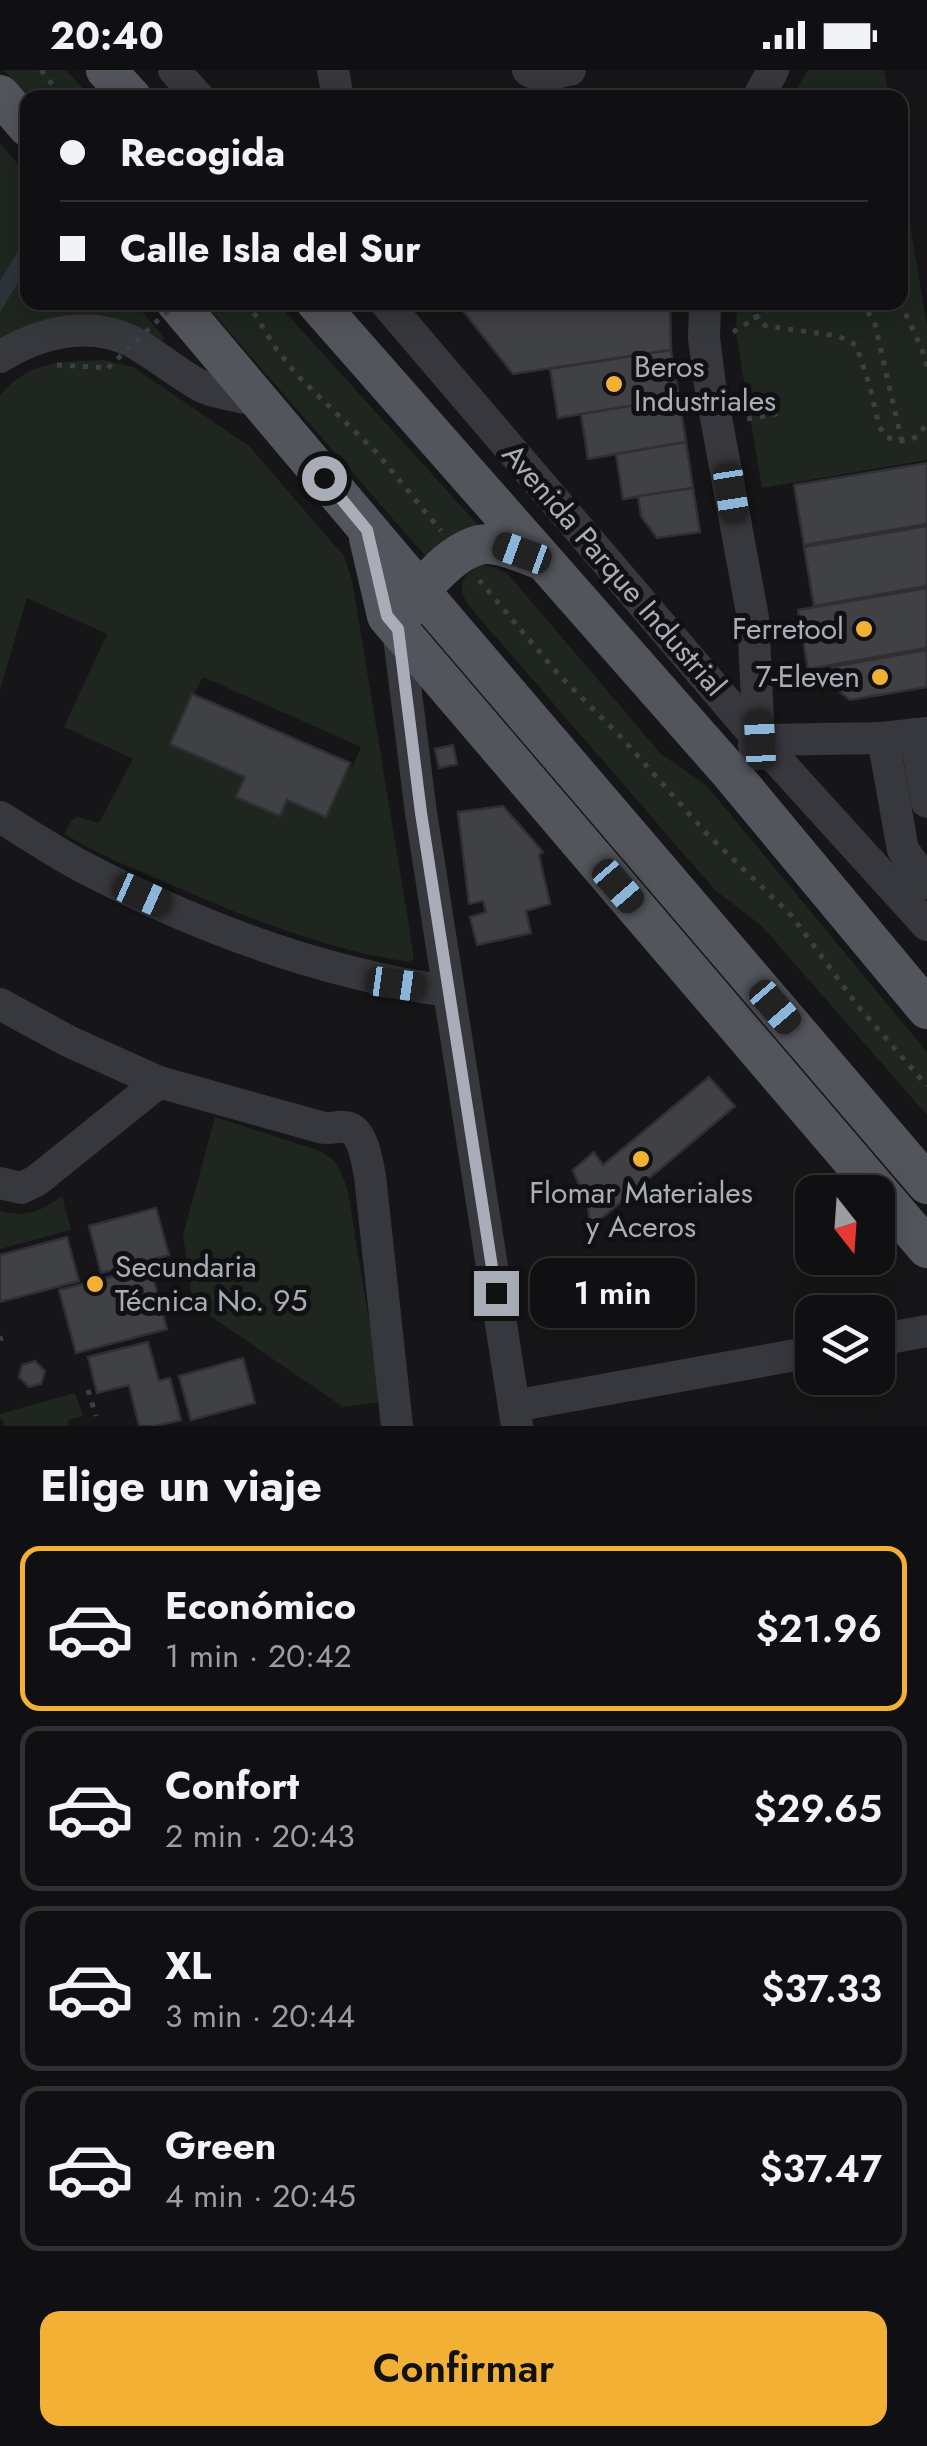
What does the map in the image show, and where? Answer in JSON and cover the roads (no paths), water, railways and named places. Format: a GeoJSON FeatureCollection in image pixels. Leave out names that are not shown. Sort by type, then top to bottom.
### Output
{"type":"FeatureCollection","features":[{"type":"Feature","properties":{"kind":"main road"},"geometry":{"type":"LineString","coordinates":[[106,70],[125,90]]}},
{"type":"Feature","properties":{"kind":"main road"},"geometry":{"type":"LineString","coordinates":[[0,95],[20,118]]}},
{"type":"Feature","properties":{"kind":"main road"},"geometry":{"type":"LineString","coordinates":[[184,310],[927,1184]]}},
{"type":"Feature","properties":{"kind":"main road"},"geometry":{"type":"LineString","coordinates":[[323,310],[728,771],[927,1009]]}},
{"type":"Feature","properties":{"kind":"main road"},"geometry":{"type":"LineString","coordinates":[[367,530],[387,616],[927,1248]]}},
{"type":"Feature","properties":{"kind":"main road"},"geometry":{"type":"LineString","coordinates":[[398,629],[420,591],[471,547],[502,546],[542,560]]}},
{"type":"Feature","properties":{"kind":"main road"},"geometry":{"type":"LineString","coordinates":[[877,1126],[927,1137]]}},
{"type":"Feature","properties":{"kind":"street"},"geometry":{"type":"LineString","coordinates":[[174,70],[192,90]]}},
{"type":"Feature","properties":{"kind":"street"},"geometry":{"type":"LineString","coordinates":[[528,70],[545,74],[570,70]]}},
{"type":"Feature","properties":{"kind":"street","name":"Avenida Parque Industrial"},"geometry":{"type":"LineString","coordinates":[[392,310],[760,740],[927,924]]}},
{"type":"Feature","properties":{"kind":"street"},"geometry":{"type":"LineString","coordinates":[[705,310],[710,385],[753,618],[760,740]]}},
{"type":"Feature","properties":{"kind":"street"},"geometry":{"type":"LineString","coordinates":[[0,357],[21,344],[52,333],[108,332],[130,341],[202,386],[259,401]]}},
{"type":"Feature","properties":{"kind":"street"},"geometry":{"type":"LineString","coordinates":[[398,629],[421,813],[516,1416],[795,1356]]}},
{"type":"Feature","properties":{"kind":"street"},"geometry":{"type":"LineString","coordinates":[[728,771],[760,740],[906,735]]}},
{"type":"Feature","properties":{"kind":"street"},"geometry":{"type":"LineString","coordinates":[[906,735],[927,802]]}},
{"type":"Feature","properties":{"kind":"street"},"geometry":{"type":"LineString","coordinates":[[906,735],[926,881]]}},
{"type":"Feature","properties":{"kind":"street"},"geometry":{"type":"LineString","coordinates":[[0,818],[78,864],[206,923],[336,968],[396,984],[448,991]]}},
{"type":"Feature","properties":{"kind":"street"},"geometry":{"type":"LineString","coordinates":[[0,1004],[68,1041],[158,1082],[320,1128],[348,1127],[358,1136],[370,1176],[397,1426]]}},
{"type":"Feature","properties":{"kind":"street"},"geometry":{"type":"LineString","coordinates":[[0,1184],[21,1188],[36,1181],[158,1082]]}},
{"type":"Feature","properties":{"kind":"street"},"geometry":{"type":"LineString","coordinates":[[895,1337],[927,1332]]}},
{"type":"Feature","properties":{"kind":"place","name":"Beros Industriales"},"geometry":{"type":"Point","coordinates":[614,384]}},
{"type":"Feature","properties":{"kind":"place","name":"Ferretool"},"geometry":{"type":"Point","coordinates":[864,629]}},
{"type":"Feature","properties":{"kind":"place","name":"7-Eleven"},"geometry":{"type":"Point","coordinates":[880,677]}},
{"type":"Feature","properties":{"kind":"place","name":"Flomar Materiales y Aceros"},"geometry":{"type":"Point","coordinates":[641,1159]}},
{"type":"Feature","properties":{"kind":"place","name":"Secundaria Técnica No. 95"},"geometry":{"type":"Point","coordinates":[95,1284]}}]}
